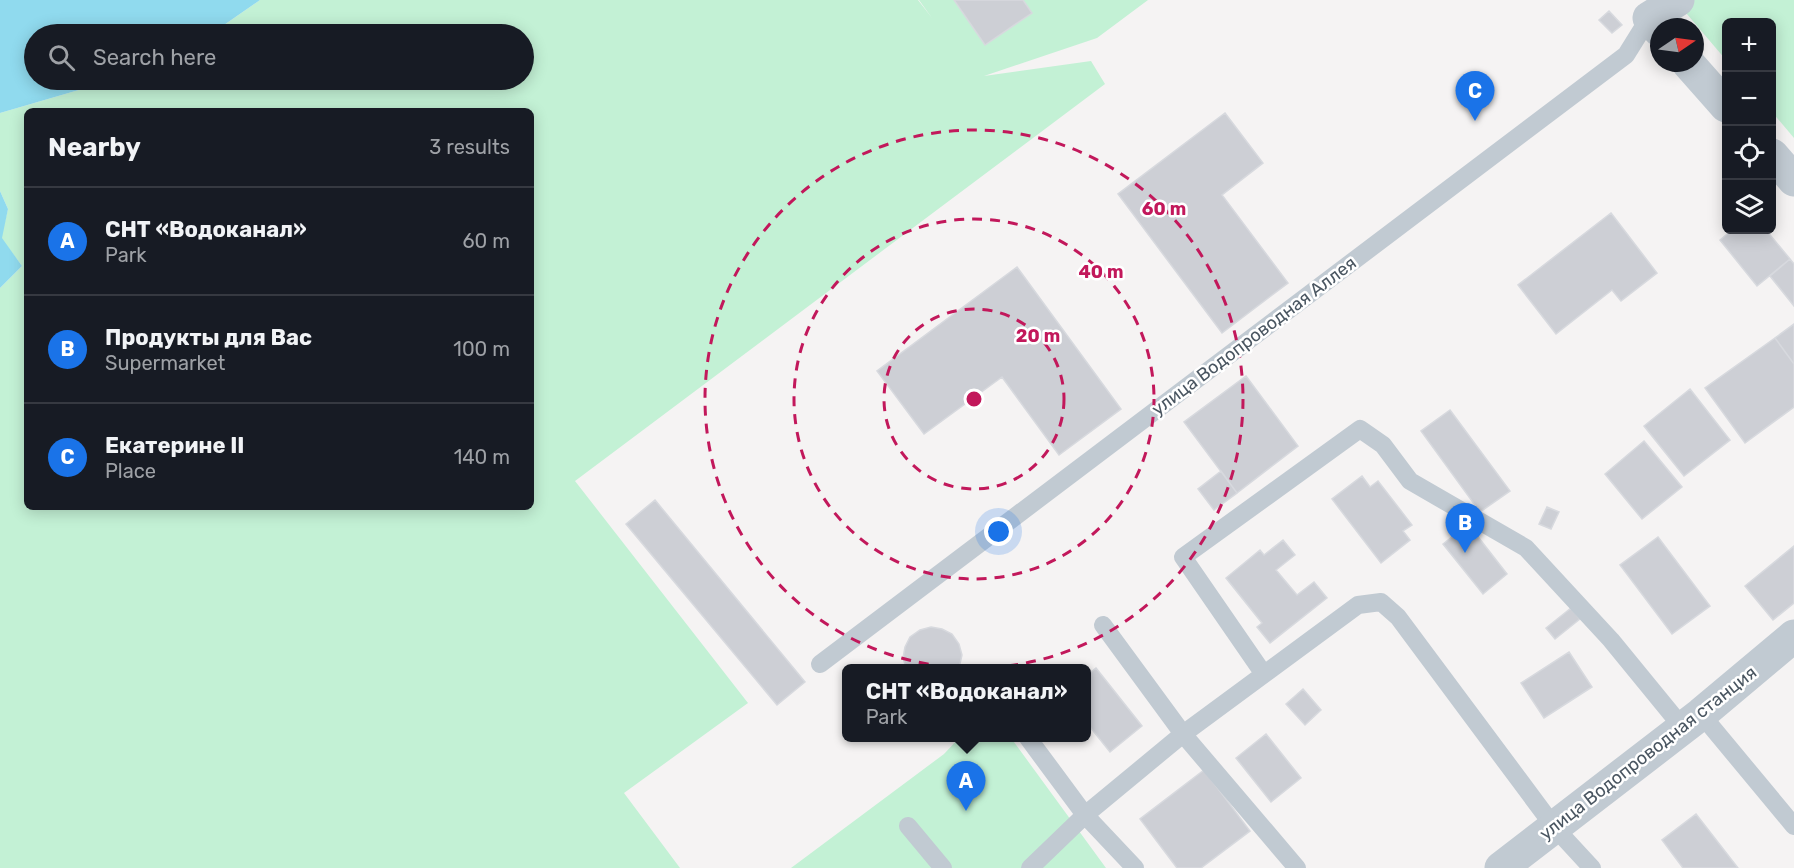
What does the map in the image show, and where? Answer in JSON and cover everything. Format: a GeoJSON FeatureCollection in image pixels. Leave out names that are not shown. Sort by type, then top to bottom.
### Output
{"type":"FeatureCollection","features":[{"type":"Feature","properties":{"kind":"street","name":"улица Водопроводная Аллея"},"geometry":{"type":"LineString","coordinates":[[1660,18],[1678,0]]}},
{"type":"Feature","properties":{"kind":"street"},"geometry":{"type":"LineString","coordinates":[[1696,72],[1722,101]]}},
{"type":"Feature","properties":{"kind":"street"},"geometry":{"type":"LineString","coordinates":[[1776,160],[1794,180]]}},
{"type":"Feature","properties":{"kind":"street","name":"улица Водопроводная станция"},"geometry":{"type":"LineString","coordinates":[[1501,868],[1692,721],[1794,636]]}},
{"type":"Feature","properties":{"kind":"lane","name":"улица Водопроводная Аллея"},"geometry":{"type":"LineString","coordinates":[[820,664],[1626,55],[1650,28]]}},
{"type":"Feature","properties":{"kind":"lane"},"geometry":{"type":"LineString","coordinates":[[1263,673],[1183,557],[1360,429],[1383,445],[1410,481],[1527,549],[1611,640],[1794,825]]}},
{"type":"Feature","properties":{"kind":"lane"},"geometry":{"type":"LineString","coordinates":[[1030,868],[1085,815],[1183,734],[1263,673],[1358,605],[1381,602],[1398,617],[1555,828],[1592,868]]}},
{"type":"Feature","properties":{"kind":"lane"},"geometry":{"type":"LineString","coordinates":[[1103,626],[1183,734],[1298,868]]}},
{"type":"Feature","properties":{"kind":"lane"},"geometry":{"type":"LineString","coordinates":[[1031,742],[1085,815],[1135,868]]}},
{"type":"Feature","properties":{"kind":"lane"},"geometry":{"type":"LineString","coordinates":[[908,826],[943,868]]}},
{"type":"Feature","properties":{"kind":"green space"},"geometry":{"type":"Polygon","coordinates":[[[260,0],[918,0],[932,18],[919,0],[1148,0],[1097,38],[984,76],[1091,61],[1105,84],[575,481],[748,703],[624,793],[680,868],[0,868],[0,288],[22,266],[1,238],[8,209],[0,191],[0,113],[79,90],[534,90],[534,24],[225,24],[260,0]]]}},
{"type":"Feature","properties":{"kind":"green space"},"geometry":{"type":"Polygon","coordinates":[[[1675,0],[1794,0],[1794,138],[1776,117],[1776,18],[1722,18],[1722,55],[1704,34],[1704,18],[1690,18],[1675,0]]]}},
{"type":"Feature","properties":{"kind":"green space"},"geometry":{"type":"Polygon","coordinates":[[[955,742],[1014,742],[1106,868],[791,868],[944,754],[955,742]]]}},
{"type":"Feature","properties":{"kind":"water"},"geometry":{"type":"Polygon","coordinates":[[[0,0],[260,0],[225,24],[24,24],[24,90],[79,90],[0,113],[0,0]]]}},
{"type":"Feature","properties":{"kind":"water"},"geometry":{"type":"Polygon","coordinates":[[[0,191],[8,209],[2,238],[22,266],[0,288],[0,191]]]}},
{"type":"Feature","properties":{"kind":"building"},"geometry":{"type":"Polygon","coordinates":[[[954,0],[1023,0],[1032,13],[985,45],[954,0]]]}},
{"type":"Feature","properties":{"kind":"building"},"geometry":{"type":"Polygon","coordinates":[[[1609,11],[1622,25],[1612,33],[1599,20],[1609,11]]]}},
{"type":"Feature","properties":{"kind":"building"},"geometry":{"type":"Polygon","coordinates":[[[1225,113],[1263,163],[1222,195],[1288,283],[1222,333],[1118,194],[1225,113]]]}},
{"type":"Feature","properties":{"kind":"building"},"geometry":{"type":"Polygon","coordinates":[[[1611,213],[1657,273],[1621,301],[1612,290],[1556,334],[1518,285],[1611,213]]]}},
{"type":"Feature","properties":{"kind":"building"},"geometry":{"type":"Polygon","coordinates":[[[1727,234],[1769,234],[1790,259],[1757,286],[1720,240],[1727,234]]]}},
{"type":"Feature","properties":{"kind":"building"},"geometry":{"type":"Polygon","coordinates":[[[1790,259],[1794,264],[1794,306],[1770,276],[1790,259]]]}},
{"type":"Feature","properties":{"kind":"building"},"geometry":{"type":"Polygon","coordinates":[[[1017,267],[1121,409],[1059,455],[1002,377],[924,434],[877,371],[1017,267]]]}},
{"type":"Feature","properties":{"kind":"building"},"geometry":{"type":"Polygon","coordinates":[[[1794,324],[1794,364],[1775,338],[1794,324]]]}},
{"type":"Feature","properties":{"kind":"building"},"geometry":{"type":"Polygon","coordinates":[[[1775,338],[1794,364],[1794,407],[1745,443],[1705,388],[1775,338]]]}},
{"type":"Feature","properties":{"kind":"building"},"geometry":{"type":"Polygon","coordinates":[[[1246,376],[1298,446],[1237,493],[1184,422],[1246,376]]]}},
{"type":"Feature","properties":{"kind":"building"},"geometry":{"type":"Polygon","coordinates":[[[1690,389],[1730,440],[1684,476],[1644,426],[1690,389]]]}},
{"type":"Feature","properties":{"kind":"building"},"geometry":{"type":"Polygon","coordinates":[[[1450,410],[1510,491],[1480,512],[1421,431],[1450,410]]]}},
{"type":"Feature","properties":{"kind":"building"},"geometry":{"type":"Polygon","coordinates":[[[1644,441],[1682,487],[1642,519],[1605,474],[1644,441]]]}},
{"type":"Feature","properties":{"kind":"building"},"geometry":{"type":"Polygon","coordinates":[[[1221,471],[1237,493],[1214,510],[1198,489],[1221,471]]]}},
{"type":"Feature","properties":{"kind":"building"},"geometry":{"type":"Polygon","coordinates":[[[1362,476],[1370,487],[1378,481],[1412,525],[1403,531],[1410,540],[1381,563],[1332,499],[1362,476]]]}},
{"type":"Feature","properties":{"kind":"building"},"geometry":{"type":"Polygon","coordinates":[[[655,500],[805,682],[777,705],[626,524],[655,500]]]}},
{"type":"Feature","properties":{"kind":"building"},"geometry":{"type":"Polygon","coordinates":[[[1547,507],[1559,512],[1551,529],[1539,524],[1547,507]]]}},
{"type":"Feature","properties":{"kind":"building"},"geometry":{"type":"Polygon","coordinates":[[[1468,524],[1507,574],[1483,594],[1443,544],[1468,524]]]}},
{"type":"Feature","properties":{"kind":"building"},"geometry":{"type":"Polygon","coordinates":[[[1658,537],[1710,606],[1672,634],[1620,565],[1658,537]]]}},
{"type":"Feature","properties":{"kind":"building"},"geometry":{"type":"Polygon","coordinates":[[[1283,540],[1295,555],[1276,570],[1297,595],[1314,582],[1327,598],[1270,643],[1257,627],[1262,623],[1226,578],[1260,550],[1264,555],[1283,540]]]}},
{"type":"Feature","properties":{"kind":"building"},"geometry":{"type":"Polygon","coordinates":[[[1794,546],[1794,603],[1773,620],[1745,586],[1794,546]]]}},
{"type":"Feature","properties":{"kind":"building"},"geometry":{"type":"Polygon","coordinates":[[[1571,608],[1580,619],[1555,639],[1546,628],[1571,608]]]}},
{"type":"Feature","properties":{"kind":"building"},"geometry":{"type":"Polygon","coordinates":[[[931,627],[952,634],[959,644],[962,655],[960,664],[905,664],[903,658],[905,647],[910,637],[920,630],[931,627]]]}},
{"type":"Feature","properties":{"kind":"building"},"geometry":{"type":"Polygon","coordinates":[[[1569,652],[1592,687],[1544,718],[1521,683],[1569,652]]]}},
{"type":"Feature","properties":{"kind":"building"},"geometry":{"type":"Polygon","coordinates":[[[1096,668],[1142,726],[1110,752],[1091,728],[1091,672],[1096,668]]]}},
{"type":"Feature","properties":{"kind":"building"},"geometry":{"type":"Polygon","coordinates":[[[1303,689],[1321,710],[1305,725],[1286,704],[1303,689]]]}},
{"type":"Feature","properties":{"kind":"building"},"geometry":{"type":"Polygon","coordinates":[[[1266,734],[1301,778],[1271,802],[1236,758],[1266,734]]]}},
{"type":"Feature","properties":{"kind":"building"},"geometry":{"type":"Polygon","coordinates":[[[1204,770],[1250,831],[1201,868],[1177,868],[1140,819],[1204,770]]]}},
{"type":"Feature","properties":{"kind":"building"},"geometry":{"type":"Polygon","coordinates":[[[1696,814],[1738,868],[1683,868],[1662,840],[1696,814]]]}},
{"type":"Feature","properties":{"kind":"place","name":"Екатерине II"},"geometry":{"type":"Point","coordinates":[1475,121]}},
{"type":"Feature","properties":{"kind":"place","name":"Продукты для Вас"},"geometry":{"type":"Point","coordinates":[1465,553]}},
{"type":"Feature","properties":{"kind":"place","name":"СНТ «Водоканал»"},"geometry":{"type":"Point","coordinates":[966,811]}}]}
